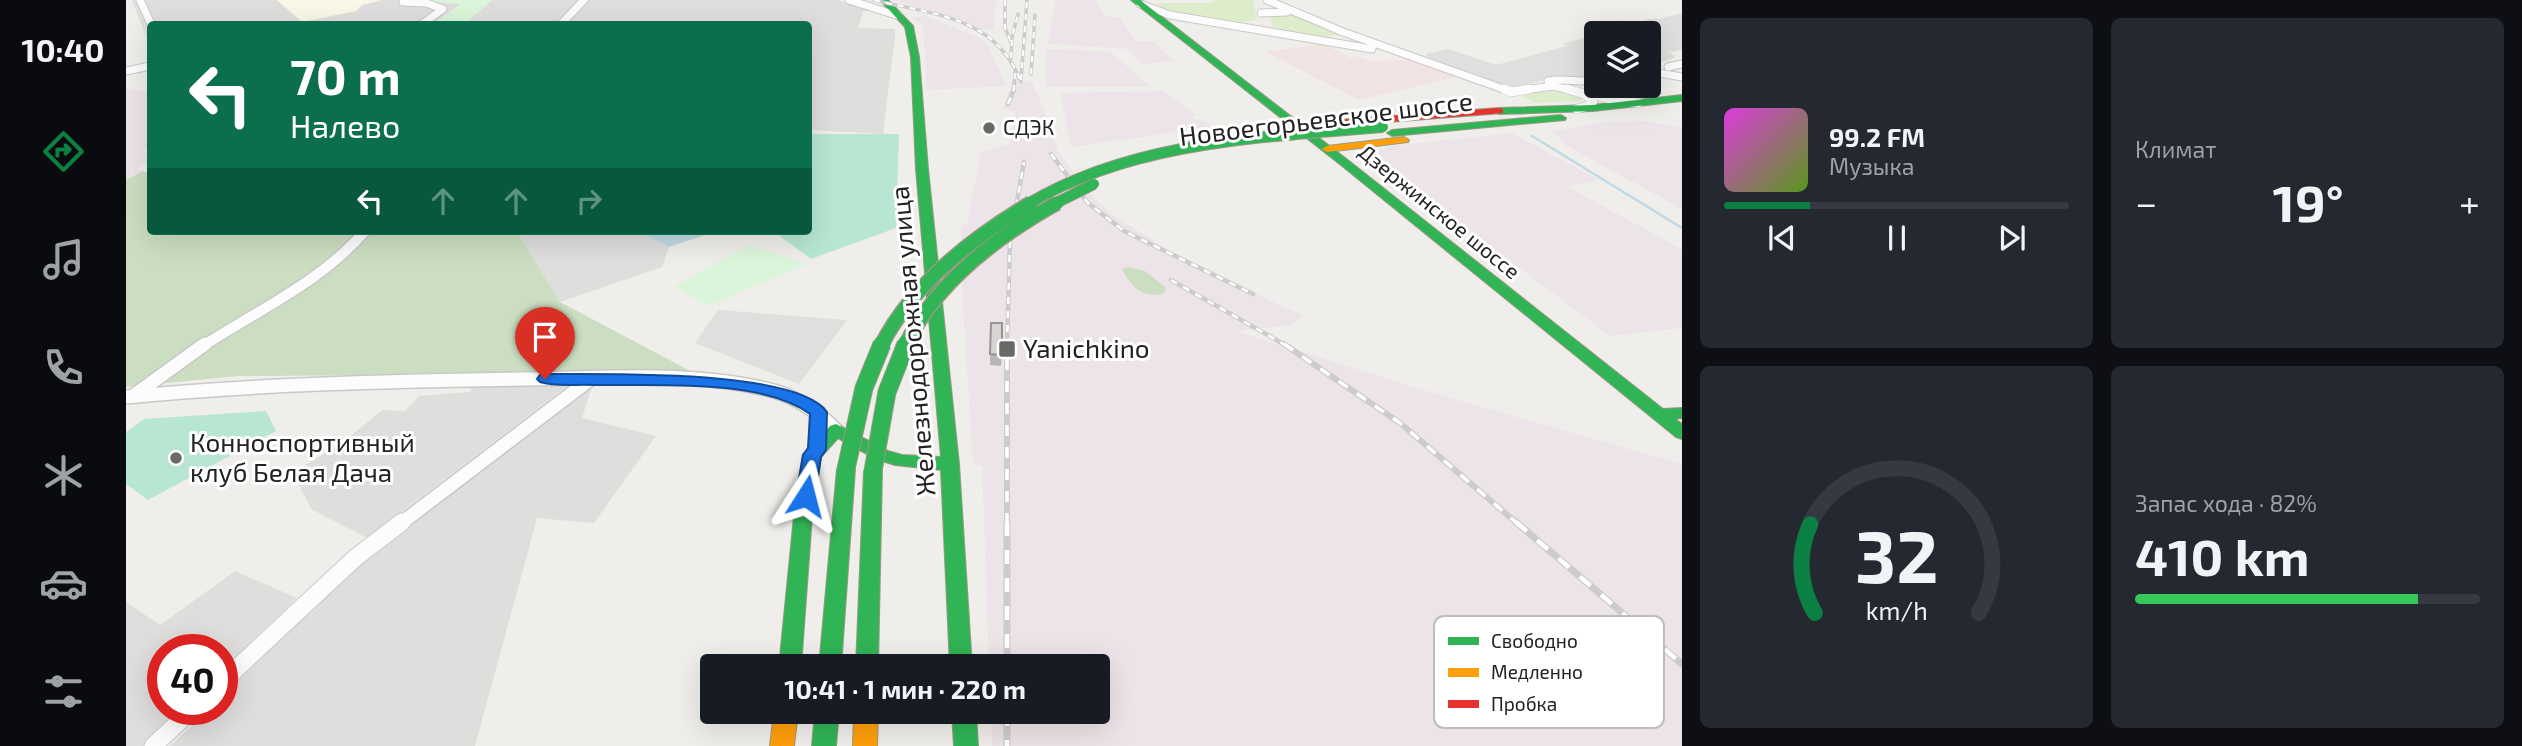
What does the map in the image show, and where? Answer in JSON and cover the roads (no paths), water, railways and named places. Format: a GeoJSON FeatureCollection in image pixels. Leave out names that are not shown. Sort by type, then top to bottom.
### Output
{"type":"FeatureCollection","features":[{"type":"Feature","properties":{"kind":"main road","name":"Железнодорожная улица"},"geometry":{"type":"LineString","coordinates":[[884,0],[911,29],[915,57],[922,169],[950,464],[960,654]]}},
{"type":"Feature","properties":{"kind":"main road","name":"Дзержинское шоссе"},"geometry":{"type":"LineString","coordinates":[[1138,2],[1298,126],[1682,433]]}},
{"type":"Feature","properties":{"kind":"main road","name":"Новоегорьевское шоссе"},"geometry":{"type":"LineString","coordinates":[[831,654],[846,469],[864,390],[877,354],[895,323],[939,271],[1021,208],[1087,176],[1181,151],[1261,139],[1649,106],[1682,98]]}},
{"type":"Feature","properties":{"kind":"main road"},"geometry":{"type":"LineString","coordinates":[[1649,106],[1682,108]]}},
{"type":"Feature","properties":{"kind":"main road"},"geometry":{"type":"LineString","coordinates":[[1298,126],[1532,108],[1579,111]]}},
{"type":"Feature","properties":{"kind":"main road"},"geometry":{"type":"LineString","coordinates":[[1327,149],[1579,111]]}},
{"type":"Feature","properties":{"kind":"main road"},"geometry":{"type":"LineString","coordinates":[[1340,123],[1316,127],[1314,133],[1335,143],[1366,144]]}},
{"type":"Feature","properties":{"kind":"main road","name":"Новоегорьевское шоссе"},"geometry":{"type":"LineString","coordinates":[[867,654],[873,471],[888,392],[899,358],[916,328],[957,276],[996,242],[1037,214],[1100,182],[1191,157],[1387,130]]}},
{"type":"Feature","properties":{"kind":"main road"},"geometry":{"type":"LineString","coordinates":[[1660,415],[1682,413]]}},
{"type":"Feature","properties":{"kind":"main road"},"geometry":{"type":"LineString","coordinates":[[791,654],[803,516],[812,455],[836,430],[882,455],[901,461],[950,464]]}},
{"type":"Feature","properties":{"kind":"main road"},"geometry":{"type":"LineString","coordinates":[[782,746],[785,724]]}},
{"type":"Feature","properties":{"kind":"main road"},"geometry":{"type":"LineString","coordinates":[[824,746],[826,724]]}},
{"type":"Feature","properties":{"kind":"main road"},"geometry":{"type":"LineString","coordinates":[[865,746],[866,724]]}},
{"type":"Feature","properties":{"kind":"main road"},"geometry":{"type":"LineString","coordinates":[[965,724],[966,746]]}},
{"type":"Feature","properties":{"kind":"street"},"geometry":{"type":"LineString","coordinates":[[140,0],[149,21]]}},
{"type":"Feature","properties":{"kind":"street"},"geometry":{"type":"LineString","coordinates":[[564,21],[584,0]]}},
{"type":"Feature","properties":{"kind":"street"},"geometry":{"type":"LineString","coordinates":[[849,0],[899,16]]}},
{"type":"Feature","properties":{"kind":"street"},"geometry":{"type":"LineString","coordinates":[[1258,29],[1263,21],[1259,0]]}},
{"type":"Feature","properties":{"kind":"street"},"geometry":{"type":"LineString","coordinates":[[1267,0],[1297,15],[1511,92],[1553,86]]}},
{"type":"Feature","properties":{"kind":"street"},"geometry":{"type":"LineString","coordinates":[[403,2],[426,3],[443,9],[426,21]]}},
{"type":"Feature","properties":{"kind":"street"},"geometry":{"type":"LineString","coordinates":[[1138,2],[1170,15],[1410,57]]}},
{"type":"Feature","properties":{"kind":"street"},"geometry":{"type":"LineString","coordinates":[[1261,13],[1279,11],[1297,15]]}},
{"type":"Feature","properties":{"kind":"street"},"geometry":{"type":"LineString","coordinates":[[1177,32],[1177,22],[1197,19]]}},
{"type":"Feature","properties":{"kind":"street"},"geometry":{"type":"LineString","coordinates":[[1321,40],[1337,37],[1343,32]]}},
{"type":"Feature","properties":{"kind":"street"},"geometry":{"type":"LineString","coordinates":[[1675,73],[1682,64]]}},
{"type":"Feature","properties":{"kind":"street"},"geometry":{"type":"LineString","coordinates":[[126,71],[147,67]]}},
{"type":"Feature","properties":{"kind":"street"},"geometry":{"type":"LineString","coordinates":[[1579,111],[1593,101],[1585,94],[1553,86],[1548,83],[1549,80],[1581,85],[1587,93],[1607,99],[1649,106]]}},
{"type":"Feature","properties":{"kind":"street"},"geometry":{"type":"LineString","coordinates":[[1566,90],[1584,84]]}},
{"type":"Feature","properties":{"kind":"street"},"geometry":{"type":"LineString","coordinates":[[130,397],[210,341],[318,278],[361,235]]}},
{"type":"Feature","properties":{"kind":"street"},"geometry":{"type":"LineString","coordinates":[[130,397],[350,381],[592,378],[704,382],[764,389],[797,400],[819,412],[836,430]]}},
{"type":"Feature","properties":{"kind":"street"},"geometry":{"type":"LineString","coordinates":[[238,667],[355,558],[592,378]]}},
{"type":"Feature","properties":{"kind":"street"},"geometry":{"type":"LineString","coordinates":[[817,450],[819,412]]}},
{"type":"Feature","properties":{"kind":"street"},"geometry":{"type":"LineString","coordinates":[[153,746],[176,725]]}},
{"type":"Feature","properties":{"kind":"water"},"geometry":{"type":"Polygon","coordinates":[[[645,235],[705,235],[669,247],[645,235]]]}},
{"type":"Feature","properties":{"kind":"waterway"},"geometry":{"type":"LineString","coordinates":[[1532,136],[1682,228]]}},
{"type":"Feature","properties":{"kind":"railway"},"geometry":{"type":"LineString","coordinates":[[874,0],[940,15],[979,31],[996,43],[1010,60],[1021,82]]}},
{"type":"Feature","properties":{"kind":"railway"},"geometry":{"type":"LineString","coordinates":[[1005,0],[1005,27],[1011,43]]}},
{"type":"Feature","properties":{"kind":"railway"},"geometry":{"type":"LineString","coordinates":[[1021,80],[1027,0]]}},
{"type":"Feature","properties":{"kind":"railway"},"geometry":{"type":"LineString","coordinates":[[1011,58],[1012,37],[1018,14]]}},
{"type":"Feature","properties":{"kind":"railway"},"geometry":{"type":"LineString","coordinates":[[1031,74],[1035,15]]}},
{"type":"Feature","properties":{"kind":"railway"},"geometry":{"type":"LineString","coordinates":[[1014,91],[1015,72]]}},
{"type":"Feature","properties":{"kind":"railway"},"geometry":{"type":"LineString","coordinates":[[1008,104],[1014,89]]}},
{"type":"Feature","properties":{"kind":"railway"},"geometry":{"type":"LineString","coordinates":[[1051,154],[1088,203],[1124,231],[1253,294]]}},
{"type":"Feature","properties":{"kind":"railway"},"geometry":{"type":"LineString","coordinates":[[1007,346],[1010,241],[1024,162]]}},
{"type":"Feature","properties":{"kind":"railway"},"geometry":{"type":"LineString","coordinates":[[1171,280],[1287,346]]}},
{"type":"Feature","properties":{"kind":"railway"},"geometry":{"type":"LineString","coordinates":[[1007,346],[1007,654]]}},
{"type":"Feature","properties":{"kind":"railway"},"geometry":{"type":"LineString","coordinates":[[1287,346],[1400,423],[1518,524]]}},
{"type":"Feature","properties":{"kind":"railway"},"geometry":{"type":"LineString","coordinates":[[1516,522],[1626,616]]}},
{"type":"Feature","properties":{"kind":"railway"},"geometry":{"type":"LineString","coordinates":[[1664,649],[1682,664]]}},
{"type":"Feature","properties":{"kind":"railway"},"geometry":{"type":"LineString","coordinates":[[1007,724],[1007,746]]}},
{"type":"Feature","properties":{"kind":"place","name":"СДЭК"},"geometry":{"type":"Point","coordinates":[989,128]}},
{"type":"Feature","properties":{"kind":"place","name":"Yanichkino"},"geometry":{"type":"Point","coordinates":[1007,349]}},
{"type":"Feature","properties":{"kind":"place","name":"Конноспортивный клуб Белая Дача"},"geometry":{"type":"Point","coordinates":[176,458]}}]}
